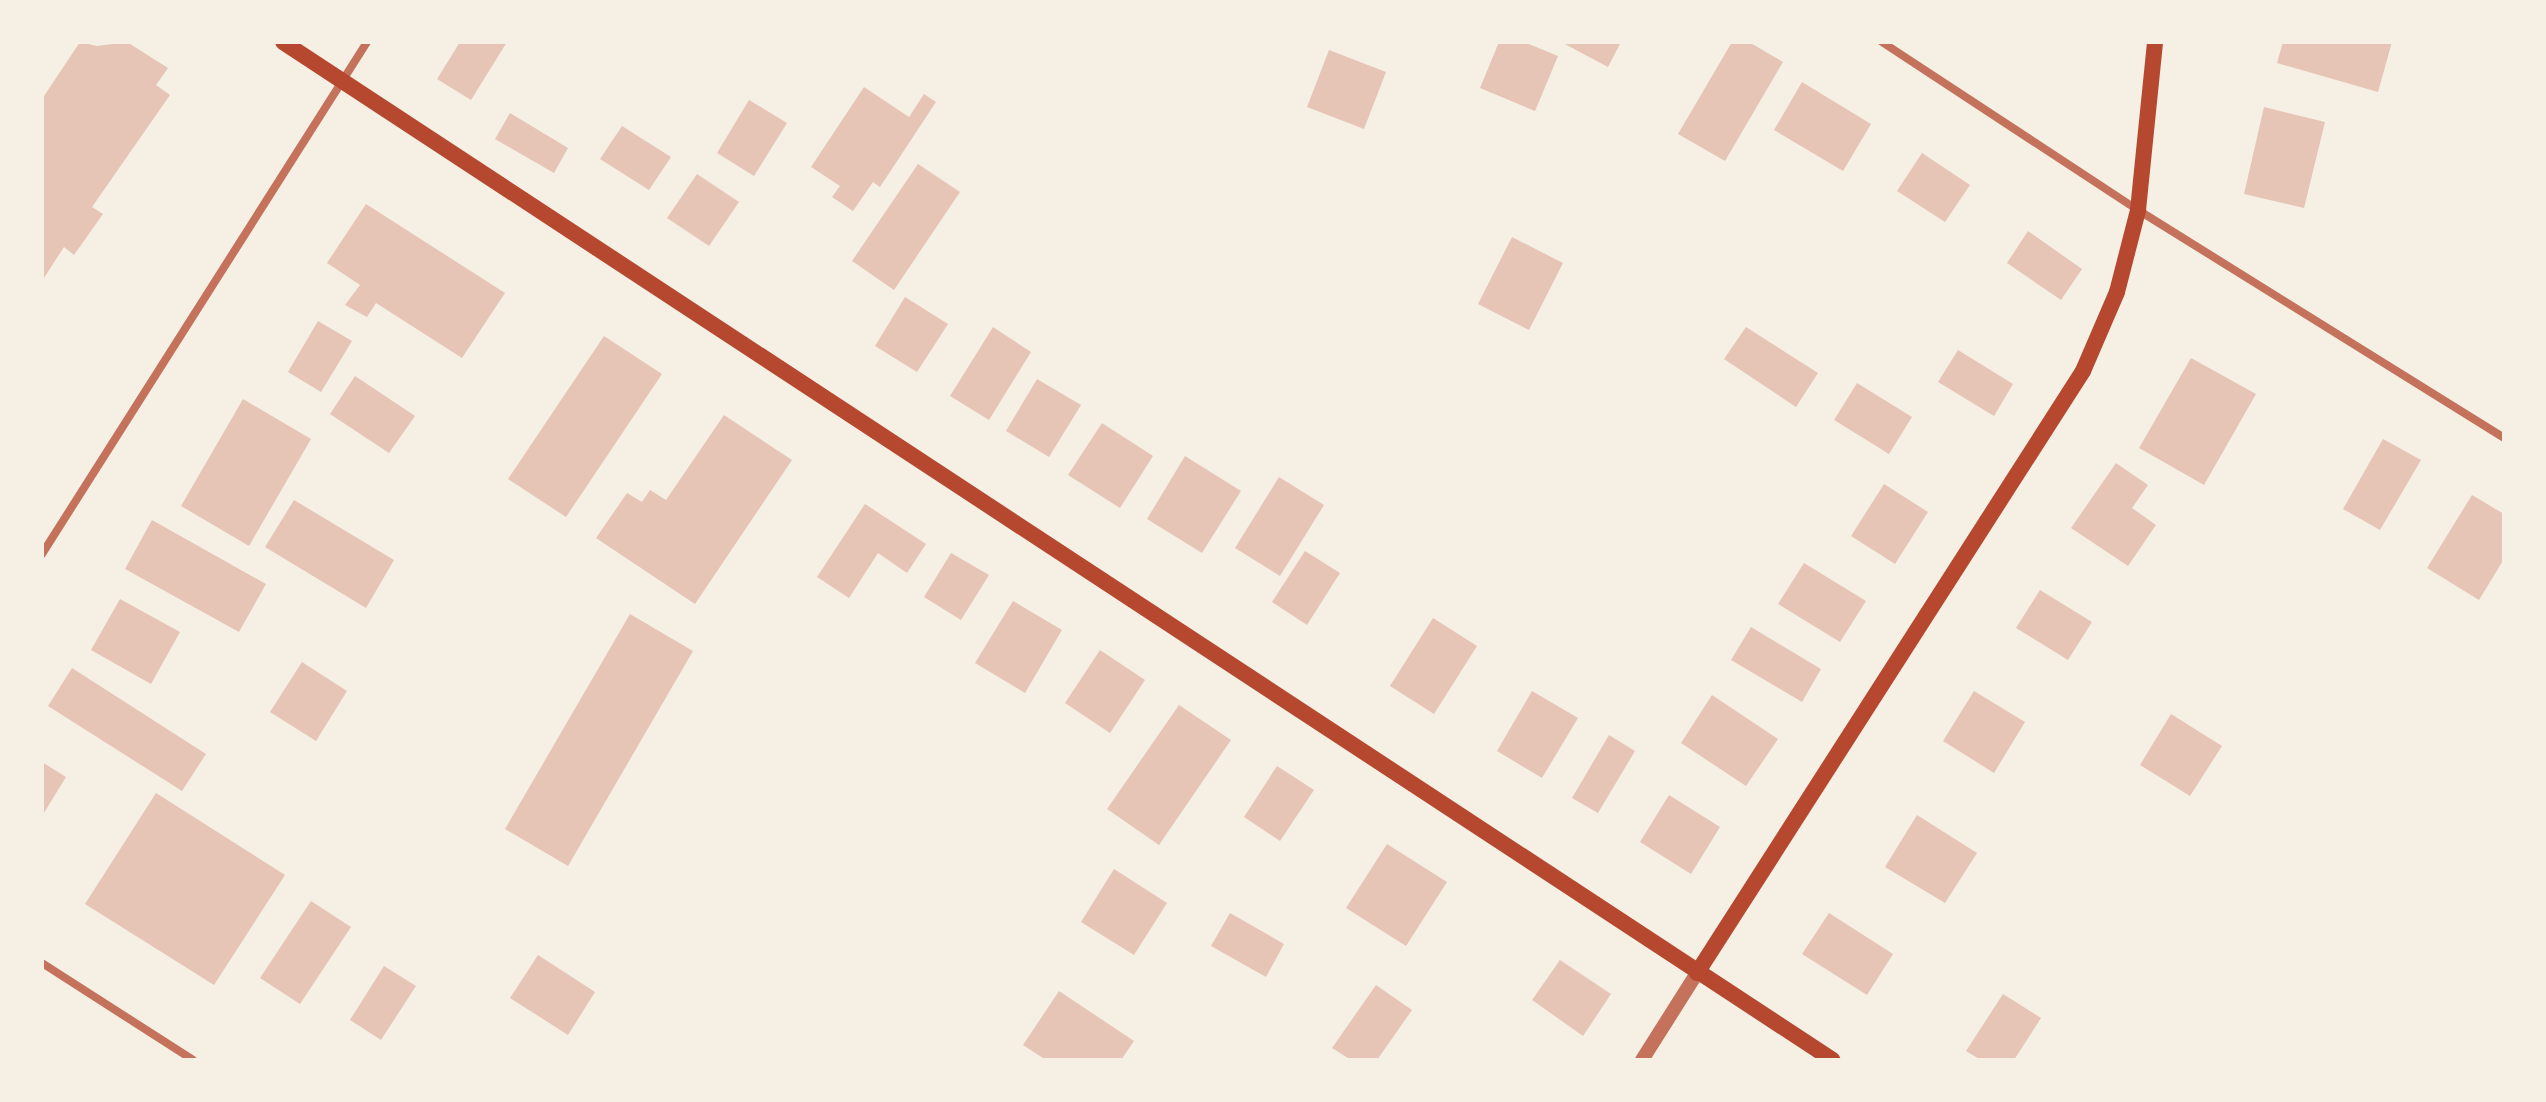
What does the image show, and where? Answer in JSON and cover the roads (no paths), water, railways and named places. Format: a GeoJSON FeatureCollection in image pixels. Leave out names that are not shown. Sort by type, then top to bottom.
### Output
{"type":"FeatureCollection","features":[{"type":"Feature","properties":{"kind":"main road"},"geometry":{"type":"LineString","coordinates":[[283,42],[1833,1060]]}},
{"type":"Feature","properties":{"kind":"main road"},"geometry":{"type":"LineString","coordinates":[[1697,973],[2083,371],[2117,292],[2138,210],[2155,42]]}},
{"type":"Feature","properties":{"kind":"street"},"geometry":{"type":"LineString","coordinates":[[42,554],[367,42]]}},
{"type":"Feature","properties":{"kind":"street"},"geometry":{"type":"LineString","coordinates":[[1882,42],[2138,210],[2504,438]]}},
{"type":"Feature","properties":{"kind":"street"},"geometry":{"type":"LineString","coordinates":[[42,963],[193,1060]]}},
{"type":"Feature","properties":{"kind":"street"},"geometry":{"type":"LineString","coordinates":[[1642,1060],[1697,973]]}}]}
